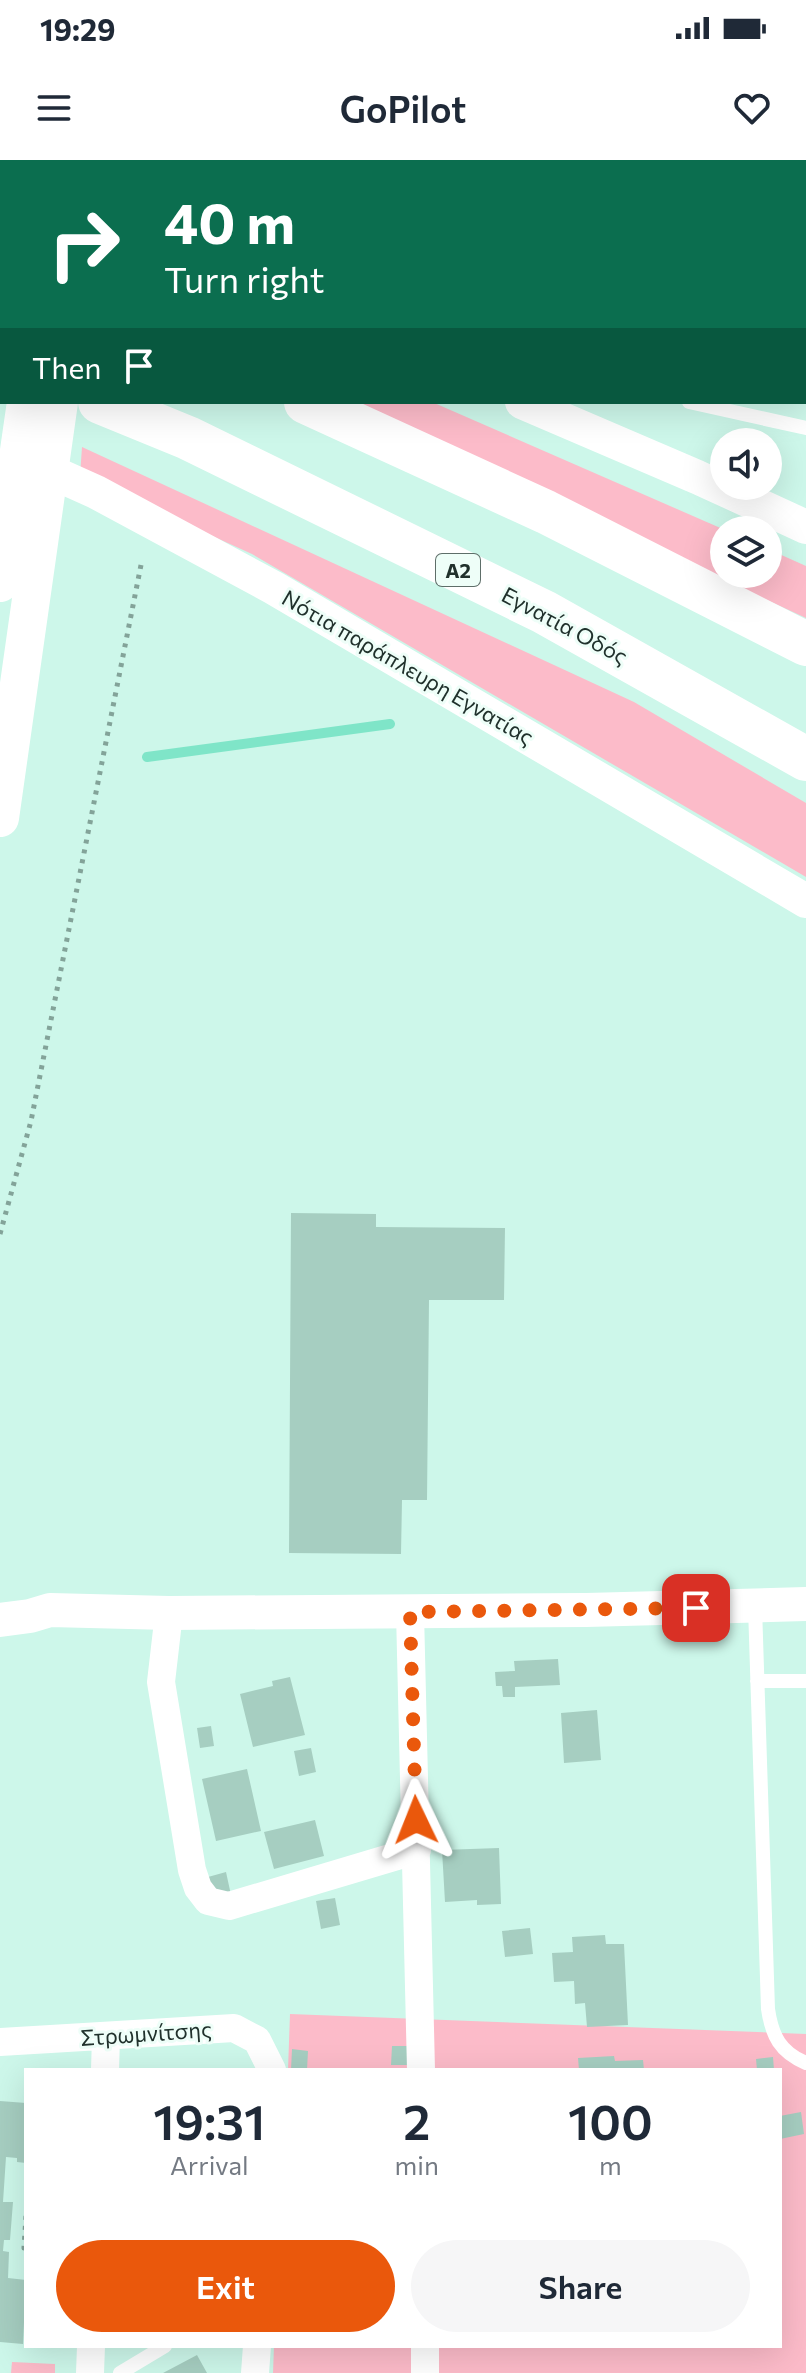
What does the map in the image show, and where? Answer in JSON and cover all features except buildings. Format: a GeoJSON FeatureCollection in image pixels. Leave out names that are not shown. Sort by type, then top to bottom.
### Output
{"type":"FeatureCollection","features":[{"type":"Feature","properties":{"kind":"highway","name":"Εγνατία Οδός"},"geometry":{"type":"LineString","coordinates":[[105,404],[188,438],[544,612],[806,759]]}},
{"type":"Feature","properties":{"kind":"highway"},"geometry":{"type":"LineString","coordinates":[[310,404],[546,512],[806,644]]}},
{"type":"Feature","properties":{"kind":"main road"},"geometry":{"type":"LineString","coordinates":[[0,818],[28,505],[26,404]]}},
{"type":"Feature","properties":{"kind":"main road"},"geometry":{"type":"LineString","coordinates":[[0,583],[28,505],[58,404]]}},
{"type":"Feature","properties":{"kind":"street"},"geometry":{"type":"LineString","coordinates":[[527,404],[806,527]]}},
{"type":"Feature","properties":{"kind":"street","name":"Νότια παράπλευρη Εγνατίας"},"geometry":{"type":"LineString","coordinates":[[0,451],[96,492],[274,588],[806,901]]}},
{"type":"Feature","properties":{"kind":"street"},"geometry":{"type":"LineString","coordinates":[[0,1597],[34,1603],[50,1610]]}},
{"type":"Feature","properties":{"kind":"street"},"geometry":{"type":"LineString","coordinates":[[0,1620],[50,1610],[410,1612],[806,1604]]}},
{"type":"Feature","properties":{"kind":"street"},"geometry":{"type":"LineString","coordinates":[[410,1612],[421,2068]]}},
{"type":"Feature","properties":{"kind":"street"},"geometry":{"type":"LineString","coordinates":[[169,1613],[161,1682],[192,1870],[198,1888],[208,1901],[229,1906],[417,1850]]}},
{"type":"Feature","properties":{"kind":"street","name":"Στρωμνίτσης"},"geometry":{"type":"LineString","coordinates":[[0,2042],[234,2028],[257,2040],[271,2068]]}},
{"type":"Feature","properties":{"kind":"street"},"geometry":{"type":"LineString","coordinates":[[105,2068],[106,2037]]}},
{"type":"Feature","properties":{"kind":"street"},"geometry":{"type":"LineString","coordinates":[[90,2373],[91,2348]]}},
{"type":"Feature","properties":{"kind":"street"},"geometry":{"type":"LineString","coordinates":[[255,2373],[257,2348]]}},
{"type":"Feature","properties":{"kind":"street"},"geometry":{"type":"LineString","coordinates":[[425,2348],[425,2373]]}},
{"type":"Feature","properties":{"kind":"lane"},"geometry":{"type":"LineString","coordinates":[[698,404],[806,428]]}},
{"type":"Feature","properties":{"kind":"lane"},"geometry":{"type":"LineString","coordinates":[[755,1606],[768,2009],[780,2047],[806,2063]]}},
{"type":"Feature","properties":{"kind":"lane"},"geometry":{"type":"LineString","coordinates":[[757,1681],[806,1681]]}},
{"type":"Feature","properties":{"kind":"lane"},"geometry":{"type":"LineString","coordinates":[[120,2373],[162,2348]]}},
{"type":"Feature","properties":{"kind":"path"},"geometry":{"type":"LineString","coordinates":[[0,1234],[31,1121],[141,565]]}},
{"type":"Feature","properties":{"kind":"shaded area"},"geometry":{"type":"Polygon","coordinates":[[[340,404],[437,404],[710,523],[710,574],[340,404]]]}},
{"type":"Feature","properties":{"kind":"shaded area"},"geometry":{"type":"Polygon","coordinates":[[[82,447],[634,702],[806,803],[806,877],[252,554],[80,476],[82,447]]]}},
{"type":"Feature","properties":{"kind":"shaded area"},"geometry":{"type":"Polygon","coordinates":[[[782,555],[806,566],[806,618],[741,588],[782,588],[782,555]]]}},
{"type":"Feature","properties":{"kind":"shaded area"},"geometry":{"type":"Polygon","coordinates":[[[290,2014],[806,2034],[806,2373],[273,2373],[274,2348],[782,2348],[782,2068],[288,2068],[290,2014]]]}},
{"type":"Feature","properties":{"kind":"shaded area"},"geometry":{"type":"Polygon","coordinates":[[[12,2362],[55,2364],[55,2373],[11,2373],[12,2362]]]}},
{"type":"Feature","properties":{"kind":"waterway"},"geometry":{"type":"LineString","coordinates":[[147,757],[390,724]]}},
{"type":"Feature","properties":{"kind":"route"},"geometry":{"type":"LineString","coordinates":[[416,1820],[410,1612],[696,1608]]}}]}
